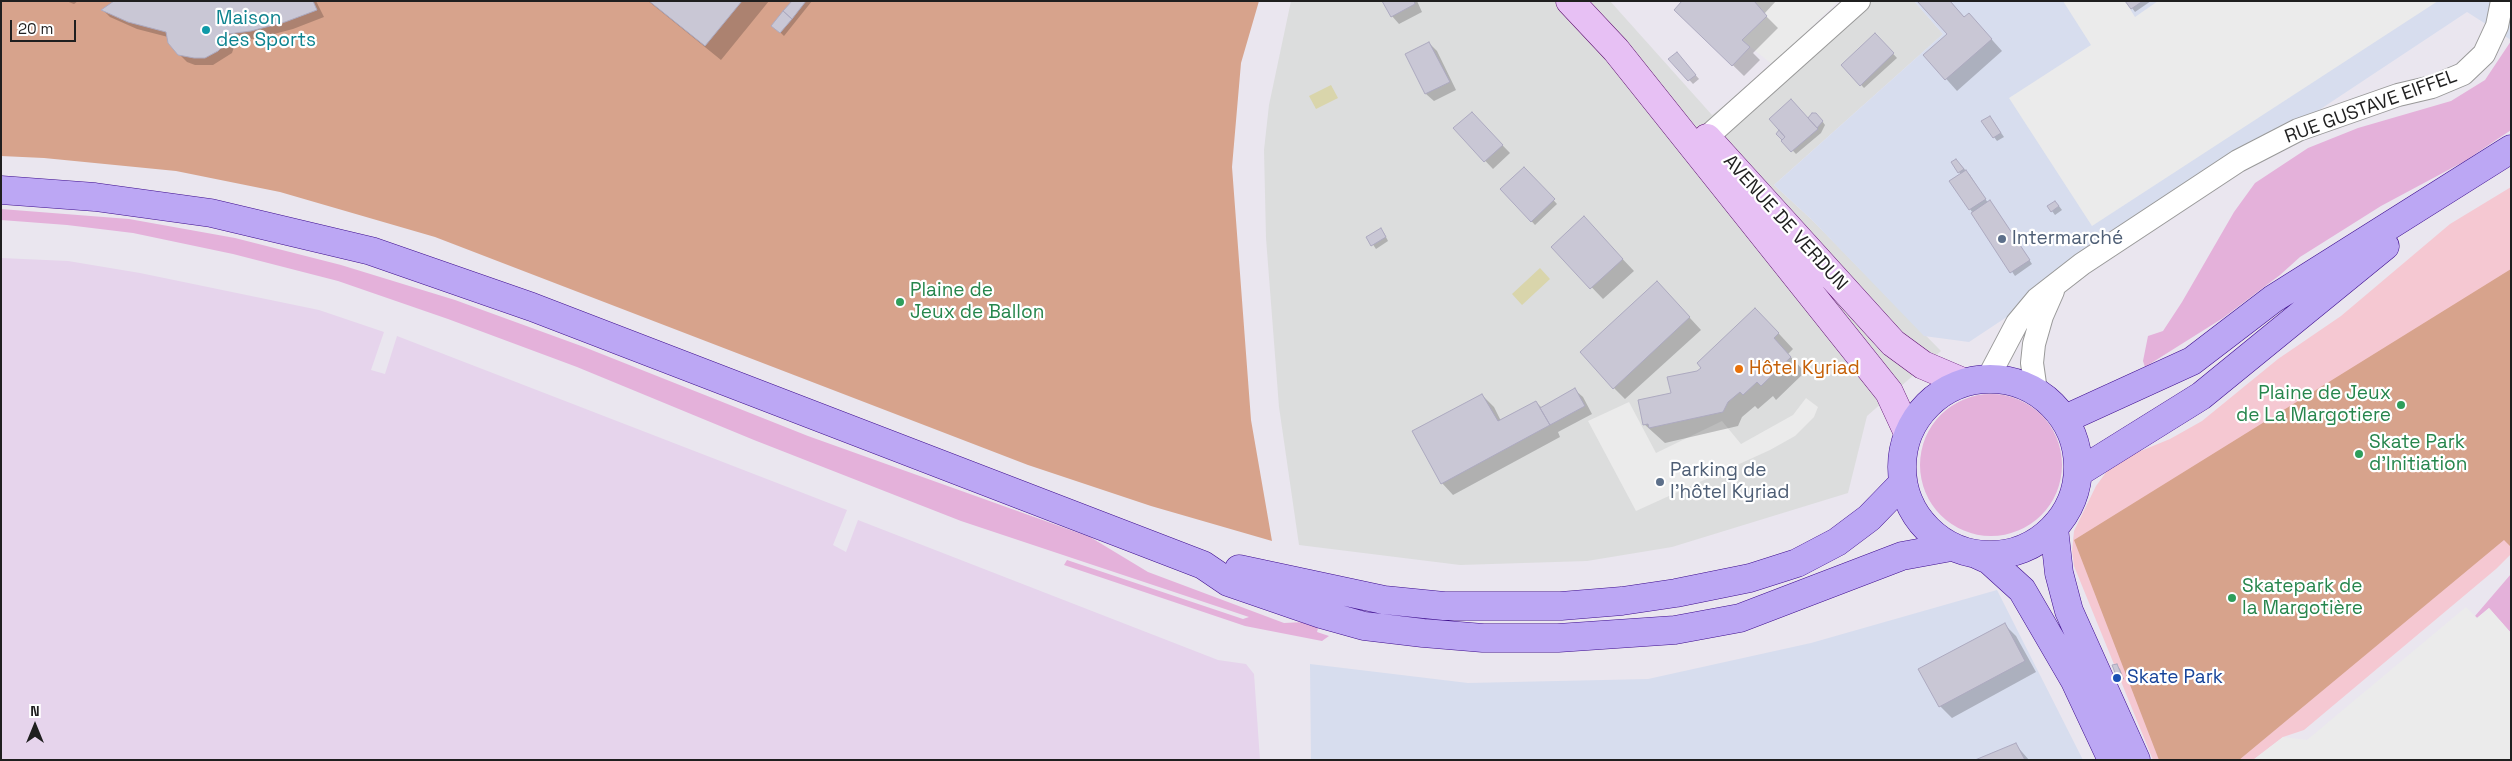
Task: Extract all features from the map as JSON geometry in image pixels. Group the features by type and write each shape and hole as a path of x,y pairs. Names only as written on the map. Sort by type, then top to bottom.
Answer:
{"main road":[{"name":"AVENUE DE VERDUN","path":"1570,1 1616,50 1889,392 1908,432"},
{"name":"AVENUE DE VERDUN","path":"1616,50 1652,79 1894,343 1923,365 1976,380"},
{"path":"2065,419 2192,360 2273,298 2511,150"},
{"path":"2079,472 2201,396 2477,170"},
{"path":"1,190 95,197 211,214 370,251 532,307 1203,565 1228,582 1321,614 1364,626 1423,634 1473,637 1558,638 1675,630 1740,618 1902,556 1951,546"},
{"path":"1978,555 2006,554 2032,545 2054,528 2068,509 2077,486 2079,472 2071,431 2065,419 2052,403 2036,391 2021,384 1976,380 1940,394 1920,413 1908,432 1902,457 1903,483 1912,509 1928,531 1951,546 1989,560 2022,590 2075,681 2112,760"},
{"path":"1203,565 1232,568 1329,590 1384,600 1444,606 1561,606 1622,601 1676,593 1750,578 1797,562 1843,538 1869,518 1903,483"},
{"path":"2054,528 2059,573 2070,611 2136,760"}],"street":[{"path":"1707,137 1859,1"},
{"name":"RUE GUSTAVE EIFFEL","path":"1976,380 2017,323 2037,299 2238,161 2298,130 2398,95 2432,87 2462,74 2484,54 2498,26 2502,1"},
{"path":"2036,391 2032,364 2035,336 2057,284"}],"shaded area":[{"path":"1,1 1259,1 1241,63 1232,167 1251,420 1272,541 1151,506 1028,465 435,237 280,192 176,171 44,158 1,156"},
{"path":"1291,1 1610,1 1712,115 1779,64 1845,1 1914,1 1943,34 1774,185 1811,219 1941,351 1867,416 1848,493 1672,547 1587,561 1460,565 1299,545 1279,407 1266,238 1264,150 1269,105"},
{"path":"1754,1 1838,1 1773,65 1742,40 1767,16"},
{"path":"1914,1 2511,1 2511,40 2467,12 1969,342 1924,336 1811,219 1774,185 1943,34"},
{"path":"2063,1 2125,1 2135,17 2158,1 2438,1 2092,226 2009,98 2091,45"},
{"path":"2511,41 2511,130 2465,161 2381,206 2300,257 2280,275 2223,318 2145,367 2143,361 2148,336 2163,331 2234,212 2255,183 2308,148 2358,128 2451,101 2485,80"},
{"path":"1331,85 1338,98 1316,109 1309,96"},
{"name":"Plaine de Jeux de La Margotiere","path":"2511,187 2511,554 2496,569 2304,730 2283,737 2253,760 2153,760 2074,566 2072,551 2074,531 2096,486 2107,471 2121,459 2170,439 2202,421 2278,359 2341,316 2450,224"},
{"path":"1,209 129,219 235,238 341,265 455,300 584,347 808,436 1090,537 1148,572 1284,623 1305,622 1319,625 1317,632 1329,636 1322,641 1245,626 1064,565 1067,560 1243,619 1249,617 961,521 754,440 577,367 338,281 233,254 133,233 1,220"},
{"path":"1,258 68,261 140,273 319,310 384,332 371,370 385,374 397,336 847,510 833,545 846,552 858,520 1218,660 1246,664 1254,674 1260,760 1,760"},
{"path":"1540,268 1550,279 1522,305 1512,294"},
{"name":"Plaine de Jeux de La Margotiere","path":"2511,269 2511,547 2504,540 2239,760 2159,760 2074,540"},
{"path":"1991,394 2005,395 2018,399 2031,406 2041,415 2050,425 2057,438 2061,451 2061,479 2057,492 2050,505 2041,515 2031,524 2018,531 2005,535 1991,536 1977,535 1964,531 1951,524 1941,515 1932,505 1925,492 1921,479 1920,465 1921,451 1925,438 1932,425 1941,415 1951,406 1964,399 1977,395"},
{"name":"Parking de l'hôtel Kyriad","path":"1806,398 1818,407 1814,417 1795,436 1770,450 1636,511 1588,421 1629,402 1656,453 1722,421 1741,444 1793,415"},
{"path":"2511,574 2511,633 2489,608 2477,618 2475,616"},
{"path":"1997,590 2083,760 1311,760 1310,664 1468,683 1648,679 1811,643"},
{"path":"2466,607 2477,618 2489,608 2511,633 2511,760 2253,760 2283,737 2307,740"}],"building":[{"name":"Maison des Sports","path":"114,1 313,1 317,10 285,22 251,31 228,34 224,45 218,51 205,58 194,58 178,55 168,43 166,32 128,22 101,10"},
{"path":"649,1 742,1 705,46"},
{"path":"792,1 806,1 792,19 783,11"},
{"path":"1382,1 1414,1 1415,4 1391,17"},
{"path":"1682,1 1754,1 1767,16 1742,40 1750,47 1732,66 1674,10"},
{"path":"1917,1 1950,1 1964,17 1969,13 1992,39 1945,80 1923,55 1947,34"},
{"path":"2125,1 2143,1 2131,9"},
{"path":"783,11 792,19 780,33 771,26"},
{"path":"1875,33 1894,53 1860,86 1841,65"},
{"path":"1429,42 1450,82 1425,94 1405,54"},
{"path":"1677,52 1696,75 1688,81 1668,59"},
{"path":"1791,99 1818,129 1791,152 1781,141 1785,137 1769,119"},
{"path":"1472,112 1503,145 1484,162 1453,128"},
{"path":"1812,113 1816,113 1823,121 1817,128 1808,118"},
{"path":"1990,116 2001,133 1993,138 1981,121"},
{"path":"1779,130 1785,137 1782,140 1776,134"},
{"path":"1956,159 1964,169 1958,173 1951,162"},
{"path":"1524,167 1555,199 1531,222 1500,189"},
{"path":"1966,170 1986,199 1969,210 1949,181"},
{"path":"1990,200 2030,260 2010,273 1971,213"},
{"path":"2055,201 2059,206 2051,212 2047,206"},
{"path":"1584,216 1623,259 1590,289 1551,247"},
{"path":"1381,228 1386,237 1371,246 1366,237"},
{"path":"1657,281 1690,317 1613,389 1580,352"},
{"name":"Hôtel Kyriad","path":"1755,308 1779,333 1774,338 1791,357 1761,386 1757,382 1743,395 1740,392 1728,402 1723,412 1649,428 1648,424 1643,425 1638,400 1671,393 1667,377 1697,371 1701,368 1697,363"},
{"path":"1575,388 1585,406 1550,425 1540,408"},
{"path":"1482,394 1498,421 1536,401 1550,425 1441,484 1412,431"},
{"path":"2005,623 2025,661 1939,707 1918,669"},
{"path":"2117,664 2122,676 2117,678 2112,665"},
{"path":"2016,743 2025,760 1975,760"}],"place":[{"name":"Maison des Sports","path":"206,30"},
{"name":"Intermarché","path":"2002,239"},
{"name":"Plaine de Jeux de Ballon","path":"900,302"},
{"name":"Hôtel Kyriad","path":"1739,369"},
{"name":"Plaine de Jeux de La Margotiere","path":"2401,405"},
{"name":"Skate Park d'Initiation","path":"2359,454"},
{"name":"Parking de l'hôtel Kyriad","path":"1660,482"},
{"name":"Skatepark de la Margotière","path":"2232,598"},
{"name":"Skate Park","path":"2117,678"}]}
